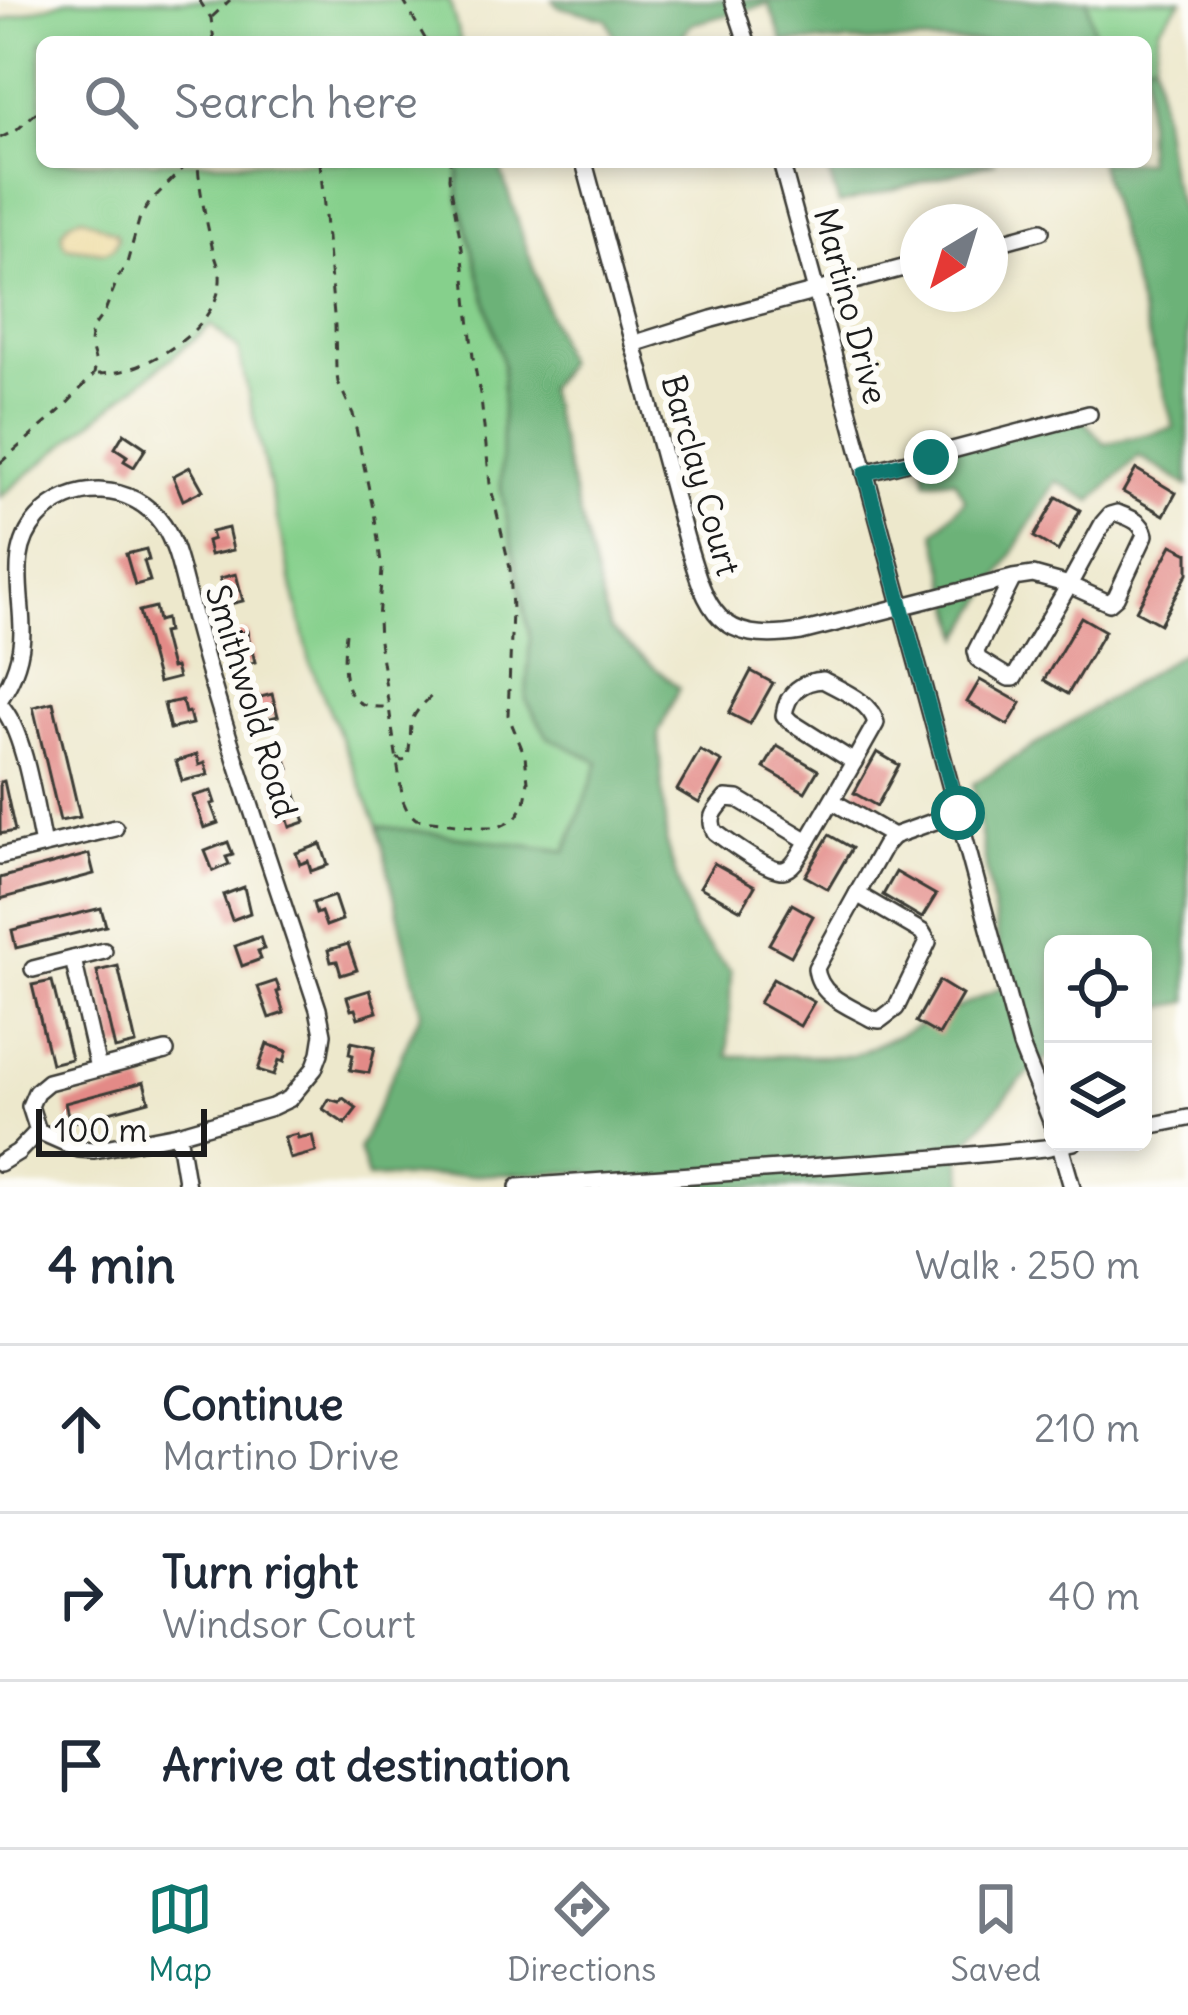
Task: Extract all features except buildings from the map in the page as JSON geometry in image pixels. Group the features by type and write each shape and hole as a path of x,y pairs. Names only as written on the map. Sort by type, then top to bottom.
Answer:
{"street":[{"path":"733,0 745,36"},
{"name":"Barclay Court","path":"586,168 686,539 703,595 715,614 736,628 767,637 1013,578"},
{"name":"Martino Drive","path":"783,168 1021,1046 1044,1104"},
{"path":"1008,240 1041,231"},
{"path":"633,344 900,269"},
{"path":"865,473 1089,414"},
{"name":"Smithwold Road","path":"0,702 20,654 17,560 33,523 48,507 82,490 112,492 145,506 160,520 180,566 213,688 322,1034 314,1069 289,1100 272,1107 178,1134 94,1150 79,1149 38,1131"},
{"path":"1013,578 976,651 978,659 1009,678 1018,675 1069,585 1110,515 1136,520 1143,528 1139,552 1109,602 1069,585 1034,574 1013,578"},
{"path":"808,841 738,799 725,798 711,817 715,832 772,868 790,868 808,841 832,801 854,762 876,723 869,707 823,680 802,684 784,715 854,762"},
{"path":"0,702 17,734 44,845"},
{"path":"832,801 893,836"},
{"path":"857,894 922,932 928,942 896,1008 880,1020 827,994 818,982 816,968 857,894 884,846 893,836 958,813"},
{"path":"0,856 115,828"},
{"path":"34,969 104,951"},
{"path":"73,959 98,1068"},
{"path":"0,1163 38,1131 30,1106 48,1082 166,1051"},
{"path":"1152,1125 1188,1118"},
{"path":"178,1134 188,1187"},
{"path":"518,1187 938,1159 1044,1146"},
{"path":"1065,1151 1072,1187"}],"path":[{"path":"199,0 211,18 213,36"},
{"path":"211,18 230,0"},
{"path":"404,0 424,36"},
{"path":"0,138 36,112"},
{"path":"0,463 94,374 92,329 127,263 140,217 183,168"},
{"path":"94,374 141,367 166,353 204,316 216,296 220,274 201,203 198,168"},
{"path":"321,168 335,369 353,414 375,518 382,570 378,619 403,801 416,819 499,827 514,819 525,804 528,781 508,715 510,568 490,484 450,168"},
{"path":"346,633 345,669 352,697 360,703 388,707"},
{"path":"395,757 407,760 411,719 436,692"}],"green space":[{"path":"67,0 449,0 459,36 36,36 36,168 459,168 459,199 503,365 501,488 530,639 526,700 548,737 599,762 566,851 378,826 311,666 238,349 211,325 0,497 0,21"},
{"path":"553,0 1087,0 1095,36 781,36 769,4 691,24 683,36 614,36 607,19 557,6"},
{"path":"1087,0 1182,0 1159,27 1154,60 1152,36 1095,36"},
{"path":"1152,60 1170,175 1188,232 1188,486 1139,456 1092,501 1056,481 962,637 935,532 965,500 954,479 927,481 921,455 1077,412 1105,444 1174,428 1101,168 1152,168"},
{"path":"459,168 500,168 565,363 547,390 610,630 679,688 658,734 667,847 693,929 731,971 728,1056 852,1056 1005,986 973,784 1188,649 1188,1002 1152,1009 1152,935 1044,935 1044,1060 1016,1085 959,1152 965,1187 600,1187 589,1172 368,1178 359,1149 421,1012 378,826 566,851 599,762 548,737 526,700 530,639 501,488 503,365 459,199"},
{"path":"827,168 974,168 839,204"}],"sand":[{"path":"82,217 116,233 114,248 105,252 66,247 65,228"}],"route":[{"path":"931,457 865,473 958,813"}]}
